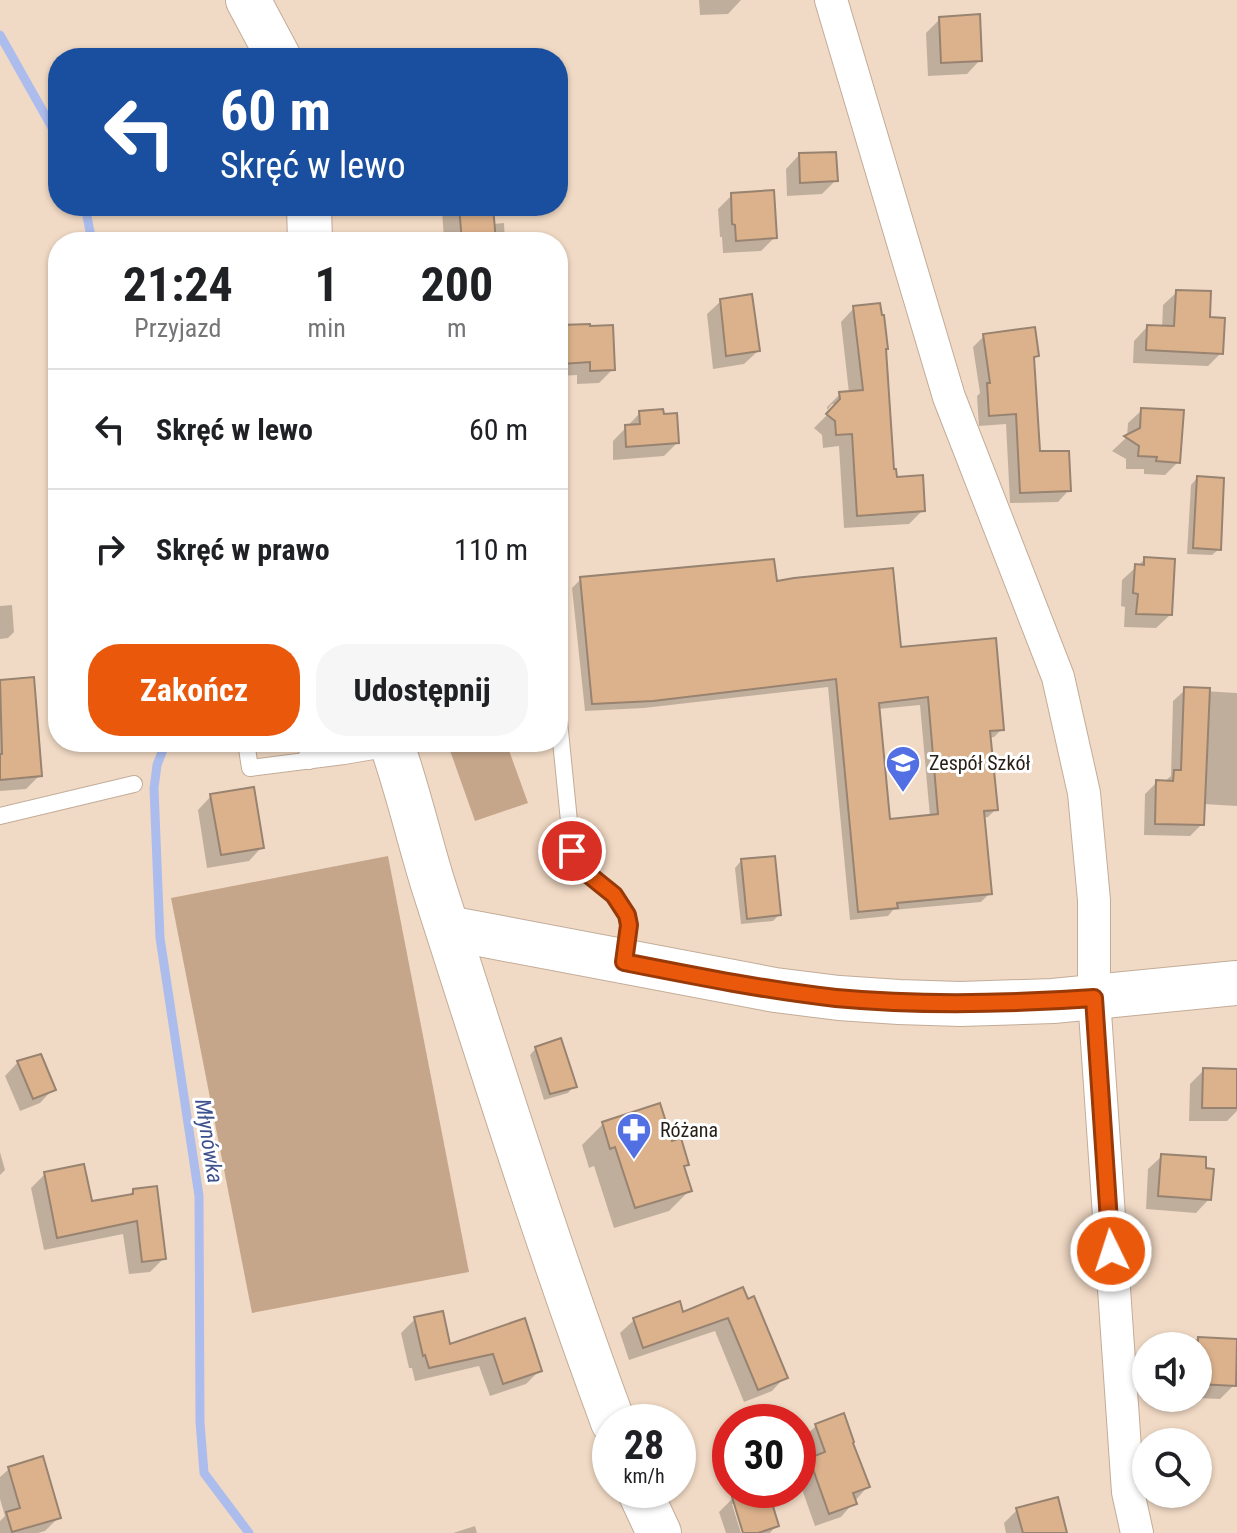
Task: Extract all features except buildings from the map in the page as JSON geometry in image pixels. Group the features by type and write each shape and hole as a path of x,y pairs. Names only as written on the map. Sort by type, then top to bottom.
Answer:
{"street":[{"path":"248,0 274,48"},
{"path":"831,0 949,397 1058,677 1084,793 1094,900 1094,998 1128,1492 1137,1533"},
{"path":"394,752 511,1127 606,1404"},
{"path":"448,928 775,990 854,999 960,1004 1094,998 1237,983"},
{"path":"647,1508 659,1533"}],"lane":[{"path":"248,752 250,768 356,752"},
{"path":"308,752 309,761"},
{"path":"562,752 572,851 583,870 614,895 627,915 629,925 624,962"},
{"path":"0,816 134,784"}],"shaded area":[{"path":"451,752 510,752 528,803 475,821"},
{"path":"388,856 469,1272 252,1313 171,898"}],"waterway":[{"name":"Młynówka","path":"0,35 48,120"},
{"name":"Młynówka","path":"87,216 90,232"},
{"name":"Młynówka","path":"162,752 154,788 160,938 199,1196 200,1422 204,1473 249,1533"}],"place":[{"name":"Zespół Szkół","path":"903,794"},
{"name":"Różana","path":"634,1161"}],"route":[{"path":"572,851 583,870 614,895 627,915 629,925 624,962 775,990 839,998 960,1004 1094,998 1111,1251"}]}
